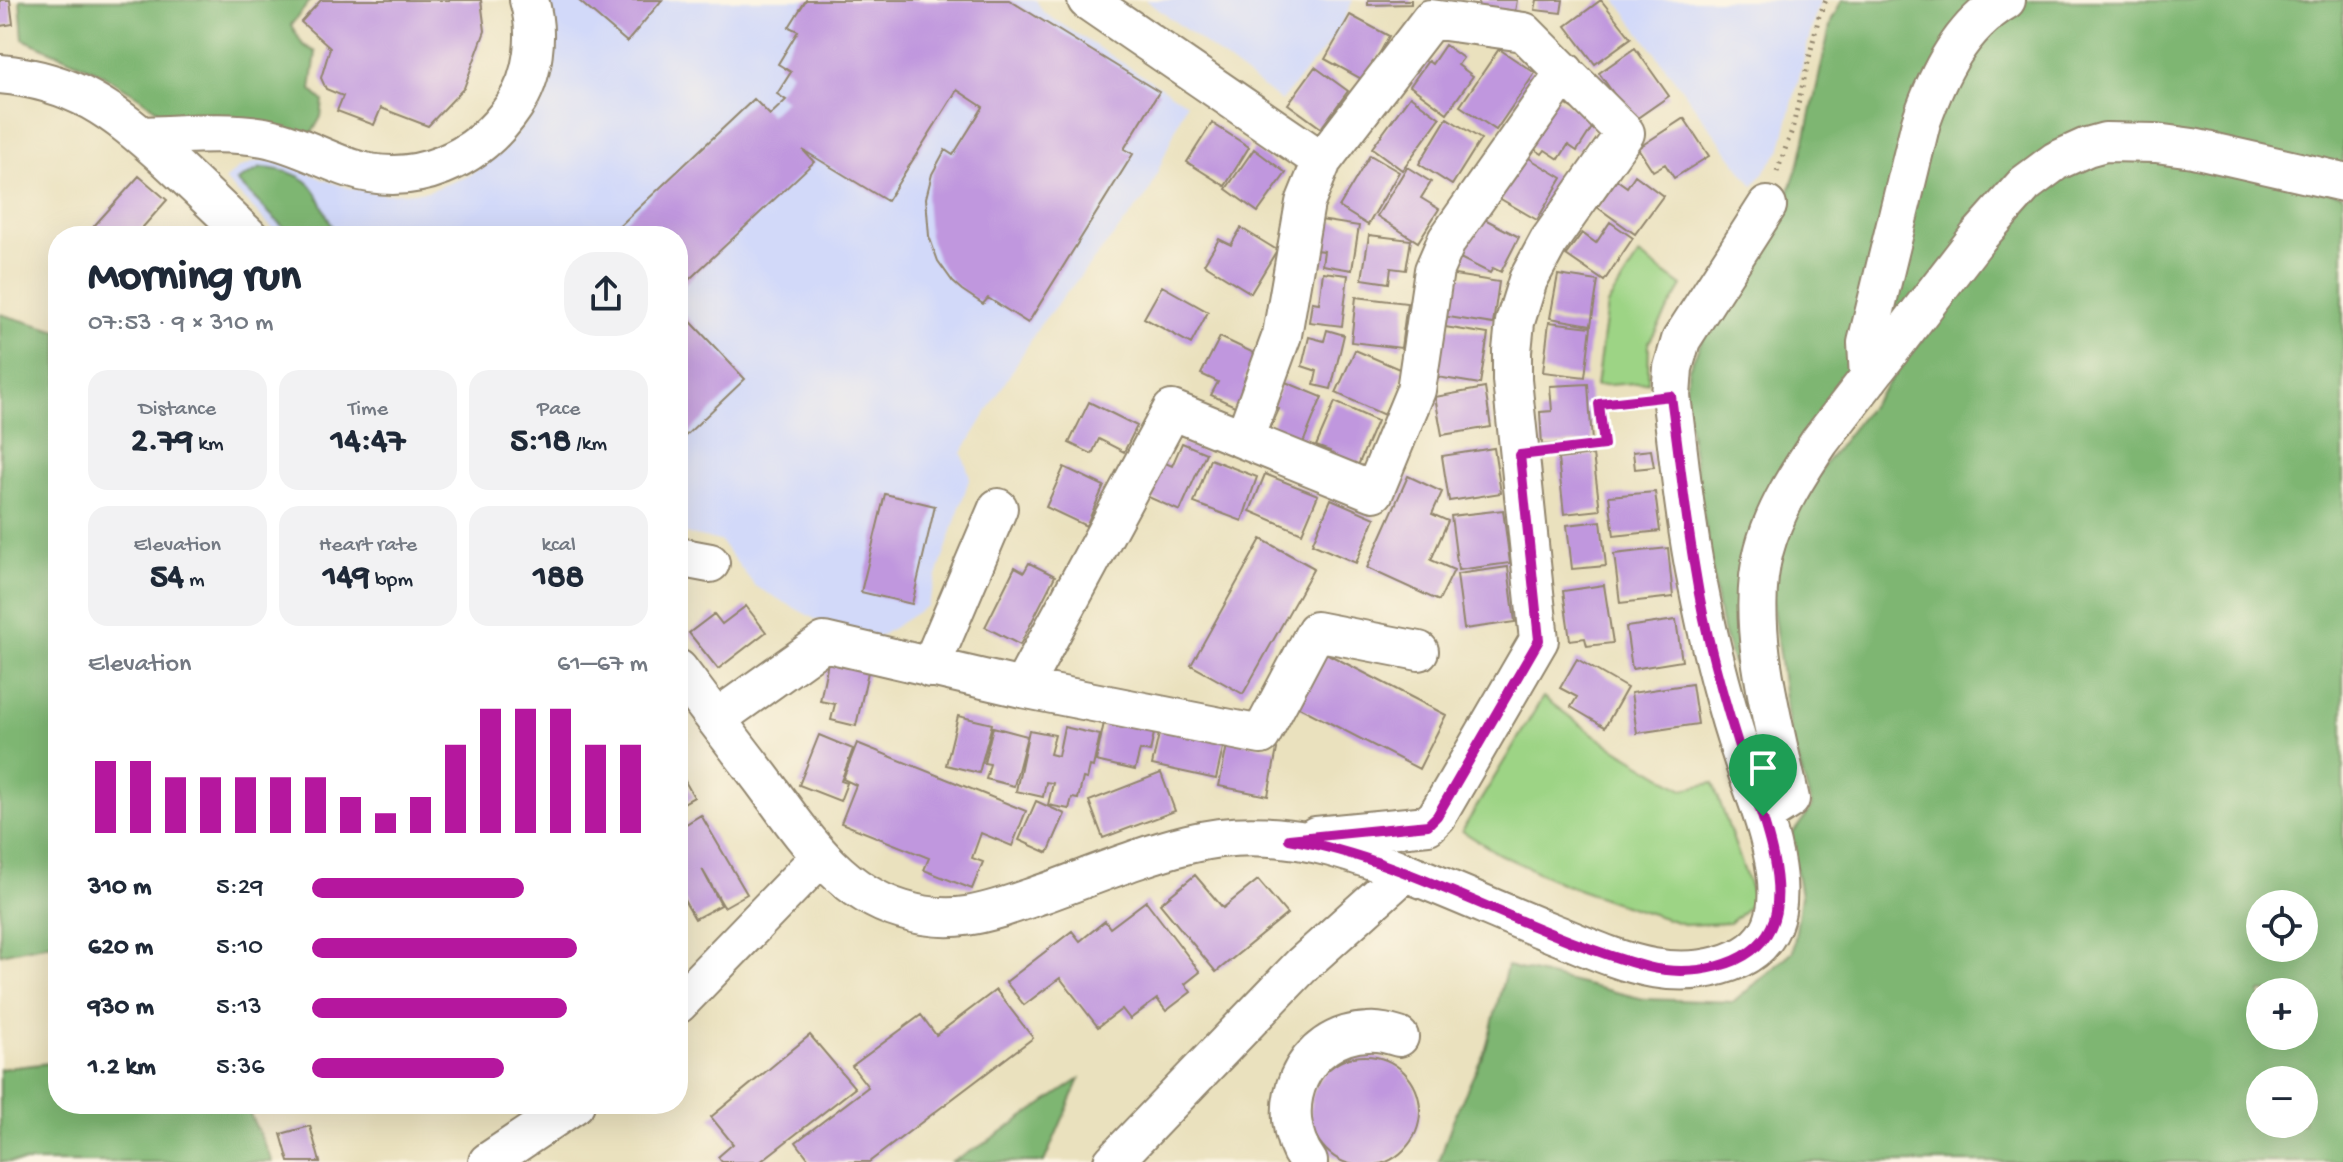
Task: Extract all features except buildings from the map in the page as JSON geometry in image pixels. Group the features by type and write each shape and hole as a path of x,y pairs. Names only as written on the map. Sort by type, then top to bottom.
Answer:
{"street":[{"path":"142,136 222,134 265,137 353,169 376,174 400,175 447,164 488,139 518,101 533,55 534,31 529,0"},
{"path":"1087,0 1322,161"},
{"path":"1869,378 1867,343 1921,122 1948,59 1970,29 2006,0"},
{"path":"688,682 820,857 849,884 884,904 922,915 942,918 981,915 1185,844 1227,837 1289,839 1428,825 1437,816 1539,640 1533,453 1511,366 1513,337 1522,294 1541,254 1625,133 1524,32 1431,19 1322,161 1305,203 1282,335 1244,439"},
{"path":"1022,688 1172,410 1374,492 1416,390 1434,270 1443,247 1565,72"},
{"path":"0,74 46,82 87,98 125,121 237,226"},
{"path":"1763,816 1790,799 1768,696 1757,603 1764,550 1777,516 1820,441 1978,237 2025,184 2056,161 2087,147 2126,141 2208,151 2343,182"},
{"path":"1289,839 1337,849 1595,950 1651,968 1689,971 1726,965 1759,942 1771,926 1779,890 1763,816 1715,665 1664,396 1681,340 1767,206"},
{"path":"930,668 998,508"},
{"path":"716,719 824,642 1022,688 1261,735 1316,631 1419,651"},
{"path":"688,994 820,857"},
{"path":"1113,1162 1303,964 1404,873"},
{"path":"1308,1162 1297,1145 1290,1114 1296,1083 1303,1070 1324,1047 1353,1034 1368,1032 1399,1037"},
{"path":"488,1162 560,1114"}],"path":[{"path":"1767,206 1759,201 1780,167 1819,16 1826,0"},
{"path":"1533,453 1604,445 1599,404 1664,396"}],"shaded area":[{"path":"545,0 1036,0 1044,13 1186,103 1149,193 1040,325 962,453 970,477 927,606 874,640 822,623 755,586 720,541 688,534 688,226 270,226 225,180 239,168 271,160 349,188 386,194 428,191 468,176 502,152 529,119 538,100"},
{"path":"1146,0 1353,0 1338,33 1281,101"},
{"path":"1616,0 1822,0 1816,12 1780,151 1753,186"}],"green space":[{"path":"20,0 311,0 291,25 303,45 316,52 311,90 323,101 321,117 312,133 169,119 96,71 23,39"},
{"path":"1842,0 2343,0 2343,170 2087,132 1766,506 1769,780 1720,621 1684,394 1689,368 1703,338 1782,211 1802,154 1831,22"},
{"path":"2133,155 2343,194 2343,1162 1439,1162 1453,1120 1486,1048 1507,966 1644,999 1734,1002 1793,951 1801,896 1788,840 1812,807 1790,735 1771,595 1790,523 1825,464 2019,215 2055,181 2085,165"},
{"path":"261,168 275,169 304,179 317,194 332,226 282,226 237,181"},
{"path":"1639,255 1682,286 1649,342 1648,382 1596,386 1607,305"},
{"path":"0,314 48,328 48,944 0,954"},
{"path":"1543,697 1603,741 1683,789 1713,783 1755,901 1730,923 1686,925 1563,884 1499,854 1462,831"},
{"path":"48,1063 48,1114 250,1114 273,1162 0,1162 0,1069"},
{"path":"1080,1079 1044,1162 950,1162 979,1147"}],"route":[{"path":"1671,396 1695,572 1718,680 1763,816 1779,890 1771,926 1759,942 1726,965 1689,971 1651,968 1595,950 1360,857 1289,839 1428,825 1437,816 1539,640 1520,455 1604,445 1599,404 1671,396"}]}
